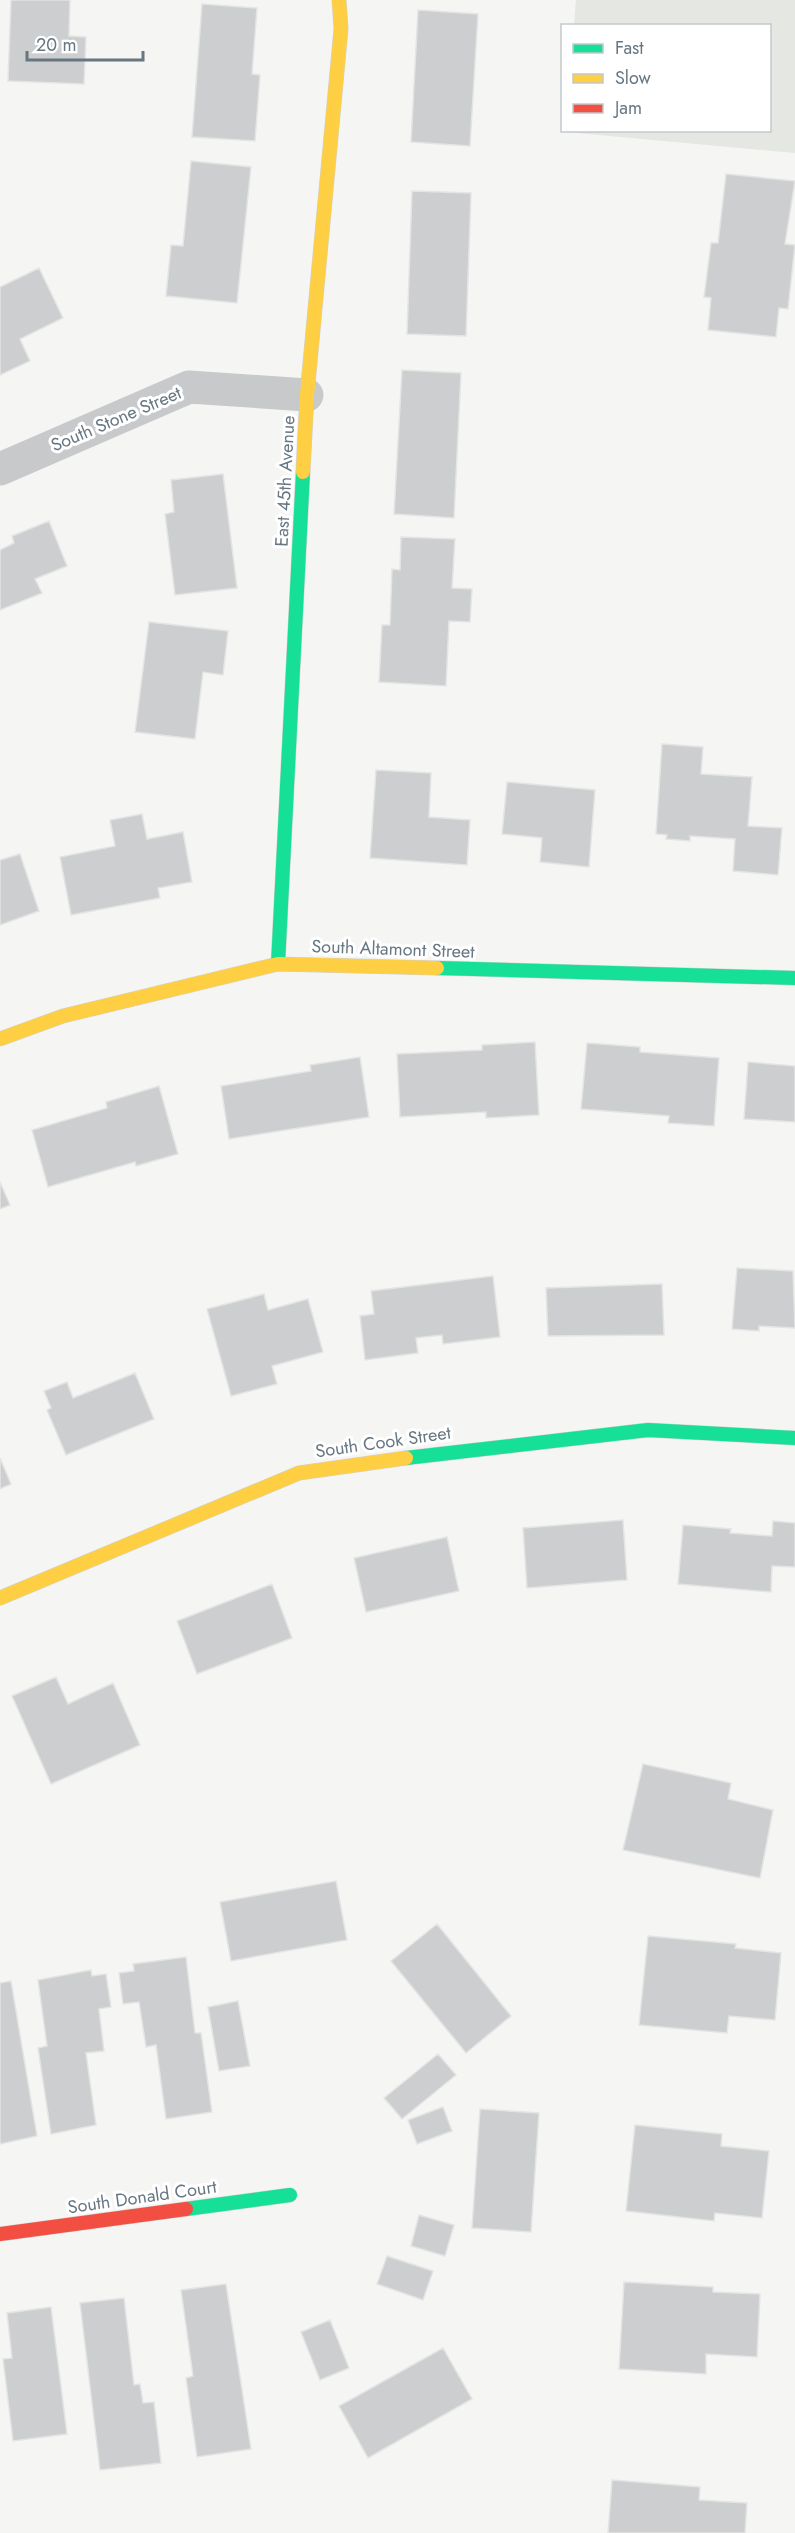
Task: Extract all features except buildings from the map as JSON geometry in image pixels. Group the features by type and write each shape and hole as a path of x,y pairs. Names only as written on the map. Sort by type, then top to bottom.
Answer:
{"street":[{"name":"East 45th Avenue","path":"279,964 307,395 341,29 339,0"},
{"name":"South Stone Street","path":"0,469 189,387 307,395"},
{"name":"South Altamont Street","path":"0,1039 63,1016 279,964 795,978"},
{"name":"South Cook Street","path":"0,1598 299,1473 472,1448 648,1430 795,1438"},
{"name":"South Donald Court","path":"0,2235 290,2194"}],"shaded area":[{"path":"576,0 795,0 795,153 566,132 771,132 771,24 574,24"}],"traffic: fast":[{"path":"278,964 303,472"},
{"path":"437,968 795,978"},
{"path":"406,1458 648,1430 795,1438"},
{"path":"186,2209 290,2195"}],"traffic: slow":[{"path":"303,472 307,395 341,29 339,0"},
{"path":"0,1039 63,1016 278,964 437,968"},
{"path":"0,1598 299,1473 406,1458"}],"traffic: jam":[{"path":"0,2234 186,2209"}]}
